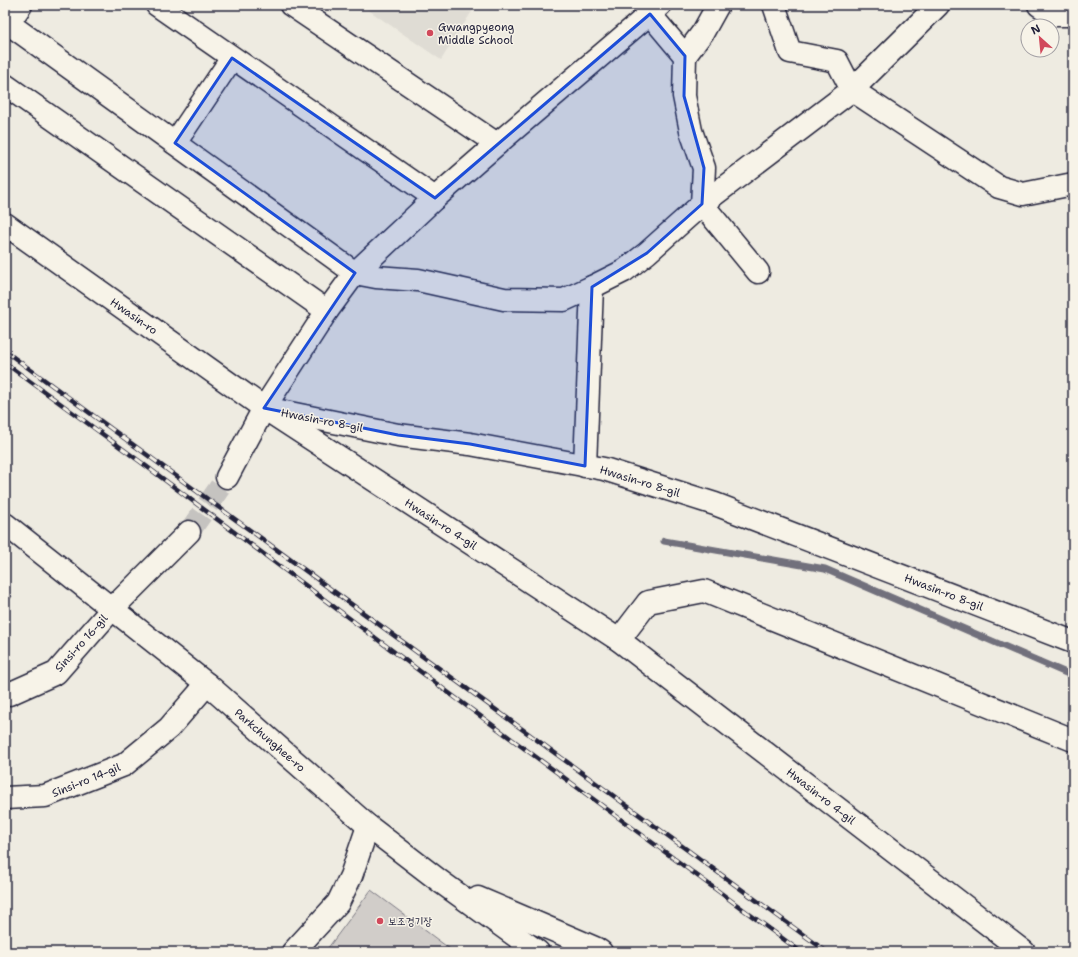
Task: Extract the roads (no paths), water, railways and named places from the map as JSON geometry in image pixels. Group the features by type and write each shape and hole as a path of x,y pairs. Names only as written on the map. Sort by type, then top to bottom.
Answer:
{"street":[{"path":"21,5 6,24 175,143 355,273 376,277 418,280 504,299 564,300 624,271 647,253 702,204 852,90 938,5"},
{"path":"157,5 435,198"},
{"path":"291,5 497,144"},
{"path":"718,5 703,32 685,56 684,96 692,131 704,168 702,204 758,272"},
{"path":"774,5 790,52 837,60 852,90 999,187 1023,194 1073,184"},
{"path":"1039,5 1054,15 1073,15"},
{"path":"227,476 264,408 327,311 355,273 435,198 652,8 685,56"},
{"path":"175,143 232,58"},
{"path":"5,85 327,311"},
{"name":"Hwasin-ro","path":"5,224 264,408"},
{"path":"585,466 592,287"},
{"name":"Hwasin-ro 8-gil","path":"264,408 398,435 470,444 604,469 715,504 1073,642"},
{"name":"Hwasin-ro 4-gil","path":"264,408 618,640 1024,952"},
{"name":"Parkchunghee-ro","path":"5,524 207,684 368,826 441,882 538,952"},
{"path":"112,609 189,532"},
{"path":"618,640 648,602 704,591 1073,740"},
{"name":"Sinsi-ro 16-gil","path":"5,694 9,694 56,673 112,609"},
{"name":"Sinsi-ro 14-gil","path":"5,798 44,796 124,765 169,728 207,684"},
{"path":"292,952 338,903 351,876 368,826"},
{"path":"441,882 513,952"},
{"path":"441,882 595,948 601,952"}],"waterway":[{"path":"664,541 825,569 1073,676"}],"tunnel":[{"path":"189,532 227,477"}],"railway":[{"path":"5,351 827,952"},
{"path":"5,363 801,952"}],"place":[{"name":"Gwangpyeong Middle School","path":"430,33"},
{"name":"보조경기장","path":"380,921"}]}
